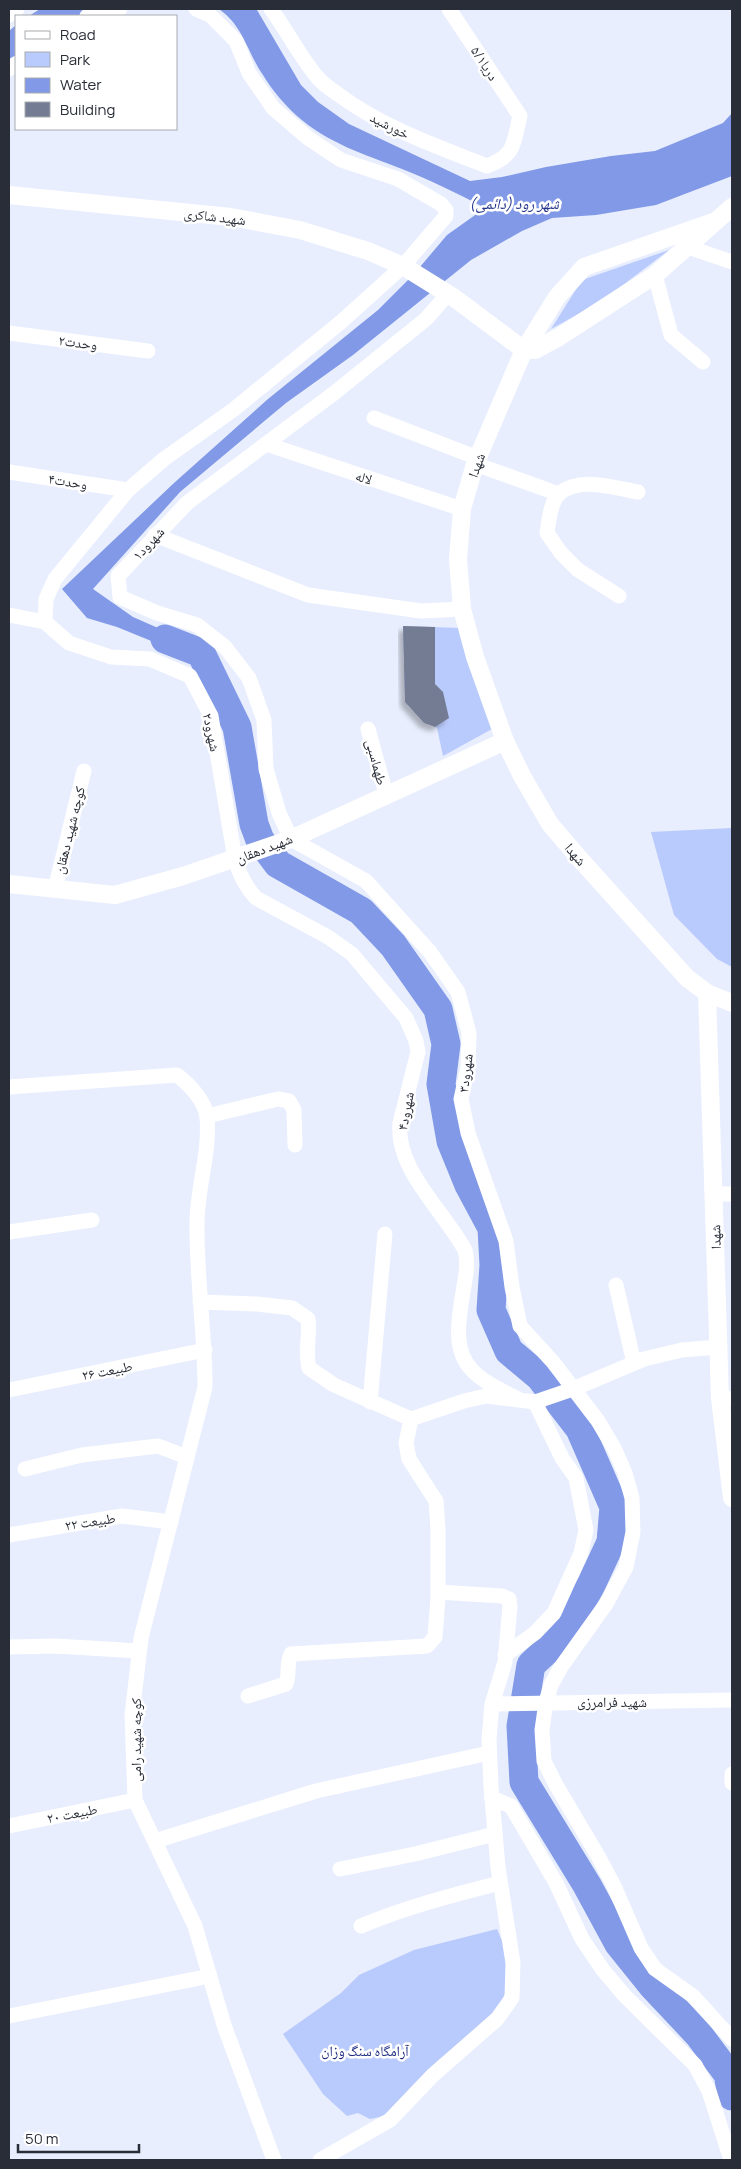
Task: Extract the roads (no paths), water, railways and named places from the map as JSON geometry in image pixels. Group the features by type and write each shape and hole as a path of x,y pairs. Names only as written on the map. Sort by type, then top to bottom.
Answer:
{"street":[{"path":"9,15 17,9"},
{"path":"92,15 120,9"},
{"path":"9,615 45,622 46,599 55,579 128,490 164,459 233,410 408,269 446,216 446,210 442,204 398,179 342,160 308,138 273,108 250,73 236,41 210,15 196,9"},
{"name":"خورشید","path":"271,9 288,32 299,53 320,80 350,103 384,124 487,166 502,160 512,149 520,116"},
{"name":"دریا۵/۱","path":"449,9 520,116"},
{"name":"شهید شاکری","path":"9,195 231,217 300,230 368,251 408,269 450,295 524,350"},
{"path":"524,350 535,350 558,338 655,275 685,246 732,207"},
{"name":"شهدا","path":"716,221 584,267 557,297 524,350 476,461 462,509 458,559 462,609 475,657 505,741 522,776 550,824 645,933 687,978 707,994 719,1347 726,1398 732,1498"},
{"path":"685,246 732,262"},
{"path":"655,275 671,335 703,362"},
{"name":"شهرود۱","path":"291,838 279,813 266,769 264,720 249,678 226,647 197,625 157,613 120,597 118,576 187,503 333,394 426,319 450,295"},
{"name":"وحدت۲","path":"9,334 148,351"},
{"path":"374,418 558,494"},
{"name":"لاله","path":"266,444 462,509"},
{"name":"وحدت۴","path":"9,472 128,490"},
{"path":"619,596 578,570 561,553 547,533 550,511 558,494 574,484 608,486 638,492"},
{"path":"155,535 308,595 421,611 462,609"},
{"name":"شهرود۲","path":"45,622 69,643 111,657 150,659 190,676 211,716 235,860"},
{"name":"طهماسبی","path":"368,729 386,794"},
{"name":"شهید دهقان","path":"9,884 115,895 235,860 291,838 505,741"},
{"name":"کوچه شهید دهقان","path":"55,889 84,771"},
{"name":"شهرود۳","path":"291,838 366,881 430,952 458,992 469,1033 468,1067 461,1099 468,1133 506,1241 512,1287 520,1326 598,1421 614,1448 625,1473 632,1498 633,1532 626,1567 606,1604 561,1667 551,1685 546,1702 542,1730 544,1761 614,1886 642,1948 656,1969 693,1996 732,2039"},
{"name":"شهرود۴","path":"235,860 240,876 256,898 328,937 352,954 411,1025 418,1052 400,1123 399,1134 402,1149 414,1176 465,1250 468,1261 457,1326 459,1341 466,1360 472,1370 518,1399"},
{"path":"707,994 732,1003"},
{"path":"9,1087 177,1075 188,1083 197,1094 207,1116 278,1099 288,1101 294,1110 296,1145"},
{"name":"کوچه شهید رامی","path":"207,1116 206,1155 197,1218 200,1302 205,1350 204,1387 139,1651 132,1714 135,1800 195,1926 224,2025 274,2160"},
{"path":"714,1194 732,1194"},
{"path":"9,1232 92,1220"},
{"path":"370,1402 385,1234"},
{"path":"616,1285 634,1363"},
{"path":"200,1302 257,1304 292,1308 308,1319 310,1336 306,1354 309,1368 334,1385 411,1419 464,1401 486,1396 535,1402 573,1389 634,1363 682,1350 719,1347"},
{"name":"طبیعت ۲۶","path":"9,1390 205,1350"},
{"path":"505,1654 535,1633 554,1613 581,1554 586,1530 576,1478 562,1458 535,1402"},
{"path":"248,1696 286,1684 289,1677 288,1662 291,1654 298,1652 426,1646 435,1637 438,1592 436,1501 409,1459 406,1443 411,1419"},
{"path":"25,1469 82,1455 158,1446 187,1457"},
{"name":"طبیعت ۲۲","path":"9,1535 122,1516 171,1522"},
{"path":"320,2160 390,2120 433,2075 496,2019 512,1998 513,1963 500,1882 489,1753 492,1704 505,1654 510,1606 509,1599 502,1596 438,1592"},
{"path":"9,1647 56,1646 139,1651"},
{"name":"شهید فرامرزی","path":"492,1704 732,1700"},
{"path":"155,1841 316,1791 489,1753"},
{"path":"732,1774 732,1783"},
{"path":"492,1798 511,1806 556,1883 582,1938 603,1970 624,1995 695,2065 709,2091 731,2160"},
{"name":"طبیعت ۲۰","path":"9,1826 135,1800"},
{"path":"340,1869 415,1854 495,1834"},
{"path":"361,1926 386,1915 420,1904 500,1882"},
{"path":"9,2016 210,1976"}],"water":[{"path":"40,9 92,9 79,15 31,15"},
{"name":"شهر رود (دائمی)","path":"219,9 257,10 301,85 318,102 349,124 470,181 502,177 611,156 655,151 723,123 732,113 732,176 656,205 596,215 552,218 522,231 471,260 353,355 286,403 180,492 93,589 133,617 208,650 193,658 117,627 87,618 62,589 174,483 268,399 378,310 414,274 447,235 485,208 455,192 334,141 309,126 292,112 274,91 240,32"},
{"path":"15,26 15,56 9,59 9,31"}],"waterway":[{"path":"165,639 201,653 237,727 254,824 260,840 278,864 361,911 393,945 438,1009 446,1044 441,1084 451,1141 469,1185 492,1228 494,1265 491,1310 509,1351 540,1377 580,1429 614,1507 611,1542 591,1585 562,1636 531,1665 521,1726 524,1782 587,1885 619,1944 652,1985 699,2035 728,2074 732,2096"}],"park label":[{"name":"آرامگاه سنگ وزان","path":"365,2050"}]}
